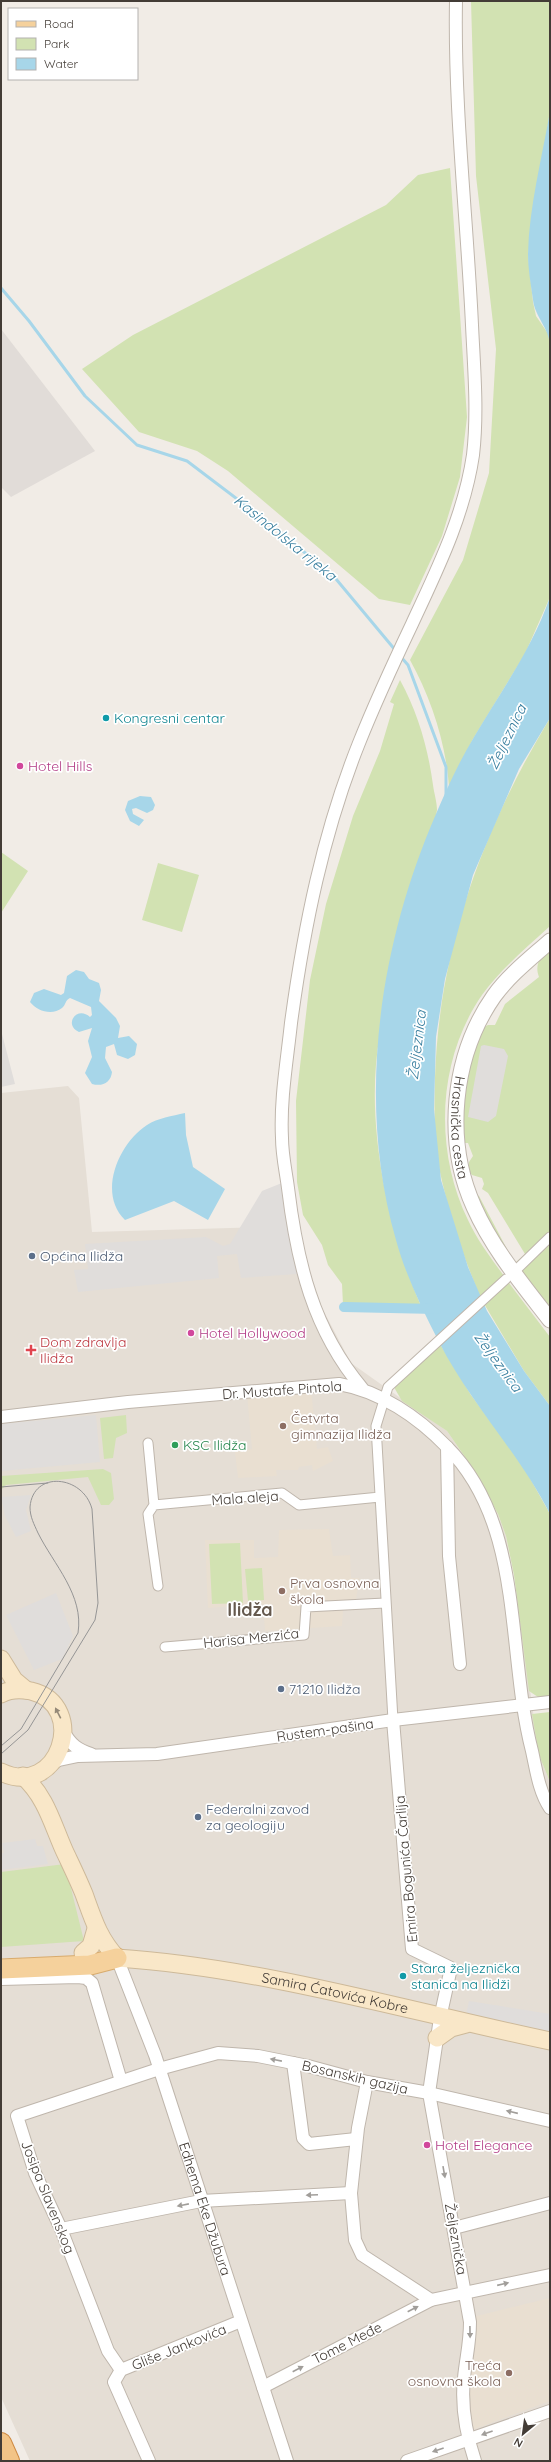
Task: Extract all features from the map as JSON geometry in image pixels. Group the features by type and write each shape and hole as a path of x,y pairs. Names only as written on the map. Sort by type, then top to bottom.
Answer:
{"highway":[{"path":"1,2443 9,2461"}],"main road":[{"path":"1,1687 3,1664"},
{"path":"3,1664 26,1690"},
{"path":"1,1694 14,1690 26,1690 42,1696 54,1706 60,1718 64,1732 62,1744 57,1756 47,1767 23,1776 1,1772"},
{"name":"Edhema Eke Džubura","path":"45,1803 43,1777 47,1767"},
{"name":"Edhema Eke Džubura","path":"23,1776 36,1788 45,1803 84,1896 96,1929 105,1945 117,1958"},
{"name":"Edhema Eke Džubura","path":"84,1896 95,1907 113,1944 117,1958"},
{"path":"83,1953 91,1946 96,1929"},
{"path":"1,1958 83,1953 117,1958"},
{"path":"1,1969 90,1964 117,1958"},
{"name":"Samira Ćatovića Kobre","path":"117,1958 169,1962 251,1975 320,1989 440,2018 550,2041"},
{"path":"437,2038 451,2028 470,2024"}],"street":[{"path":"362,1388 343,1366 325,1334 303,1275 293,1232 282,1138 287,1059 298,975 318,868 340,796 378,697 435,576 457,519 473,455 474,431 469,262 459,110 456,1"},
{"name":"Hrasnička cesta","path":"550,941 503,986 484,1014 466,1056 457,1097 457,1140 460,1162 467,1189 481,1221 510,1275 550,1320"},
{"path":"393,1720 385,1603 376,1426 388,1387 424,1352 550,1237"},
{"name":"Dr. Mustafe Pintola","path":"1,1416 339,1384 362,1388 426,1425 464,1466 485,1504 500,1547 540,1783 550,1808"},
{"path":"148,1443 154,1506 148,1514 158,1586"},
{"path":"447,1447 449,1556 460,1664"},
{"name":"Mala aleja","path":"154,1506 282,1493 299,1505 380,1497"},
{"name":"Harisa Merzića","path":"165,1647 304,1635 306,1607 385,1603"},
{"name":"Rustem-pašina","path":"47,1767 60,1760 78,1756 100,1757 157,1754 393,1720 527,1706 550,1702"},
{"name":"Emira Bogunića Čarlija","path":"393,1720 412,1949 451,1968 440,2018"},
{"name":"Rustem-pašina","path":"64,1732 68,1740 80,1750 100,1757"},
{"name":"Edhema Eke Džubura","path":"117,1958 159,2069 287,2461"},
{"path":"1,1979 78,1976 86,1978 92,1983 121,2081"},
{"name":"Željeznička","path":"440,2018 429,2093 470,2322 470,2346 464,2377 463,2403 468,2440 475,2461"},
{"name":"Bosanskih gazija","path":"159,2069 218,2053 258,2056 293,2063 367,2082 429,2093 550,2121"},
{"path":"293,2063 303,2138 305,2142 309,2144 356,2139"},
{"name":"Josipa Slavenskog","path":"120,2370 108,2351 61,2229 35,2173 17,2116 159,2069"},
{"path":"367,2082 356,2139 351,2193 355,2240 362,2255 431,2300"},
{"path":"61,2229 201,2201 351,2193"},
{"path":"454,2228 550,2203"},
{"name":"Tome Međe","path":"263,2387 431,2300 550,2275"},
{"name":"Gliše Jankovića","path":"148,2461 114,2382 120,2370 241,2321"},
{"path":"407,2461 550,2411"}],"shaded area":[{"path":"1,329 95,451 11,497 1,487"},
{"path":"1,1030 15,1084 1,1087"},
{"path":"484,1045 504,1049 508,1056 496,1116 488,1122 468,1117 481,1046"},
{"path":"68,1086 79,1098 92,1232 295,1226 322,1308 351,1363 447,1431 474,1470 498,1514 506,1536 519,1609 539,1755 550,1782 550,2461 30,2461 1,2397 1,1093"},
{"path":"282,1183 297,1274 241,1278 237,1254 217,1256 219,1278 78,1292 74,1270 88,1269 85,1244 206,1237 223,1246 230,1244 262,1191"},
{"name":"Četvrta gimnazija Ilidža","path":"311,1389 317,1449 328,1447 333,1461 313,1471 312,1465 299,1467 298,1470 276,1470 277,1476 238,1478 235,1452 252,1449 247,1394"},
{"path":"96,1415 100,1462 1,1471 1,1424"},
{"path":"31,1495 26,1510 31,1531 16,1537 5,1516 1,1497"},
{"name":"Prva osnovna škola","path":"329,1529 333,1556 350,1555 351,1578 359,1578 355,1608 343,1610 342,1626 265,1631 263,1604 208,1608 205,1540 254,1540 254,1558 278,1557 279,1530"},
{"path":"56,1593 73,1636 62,1659 34,1670 6,1615"},
{"path":"35,1839 37,1846 43,1846 48,1864 1,1870 1,1853 4,1853 2,1843"},
{"path":"469,2001 550,2014 550,2034 466,2015"},
{"name":"Treća osnovna škola","path":"550,2298 550,2401 472,2430 465,2396 473,2317"}],"green space":[{"path":"471,1 550,1 550,111 528,255 536,316 549,335 550,345 550,597 525,654 473,739 449,787 445,754 436,721 425,690 410,660 463,560 489,473 496,349 476,176"},
{"path":"450,168 467,417 460,477 442,536 410,605 379,599 228,471 197,451 139,432 82,369 133,335 386,205 418,175"},
{"path":"400,680 412,705 425,744 437,810 434,822 422,850 389,989 380,1034 376,1067 375,1102 377,1137 389,1208 398,1242 421,1306 343,1305 342,1284 328,1265 322,1245 303,1215 297,1182 296,1101 310,980 326,904 353,816 380,751 394,704 390,702"},
{"path":"550,718 550,926 489,985 467,1020 456,1048 449,1076 445,1106 446,1135 450,1164 457,1193 476,1235 484,1249 504,1276 480,1297 454,1226 437,1156 435,1130 435,1078 438,1030 445,983 455,936 485,846 504,803"},
{"path":"1,852 28,871 1,913"},
{"path":"158,863 199,875 182,932 142,920"},
{"path":"550,948 550,1309 514,1264 525,1254 488,1193 482,1189 484,1184 482,1178 472,1175 469,1171 469,1162 473,1156 468,1143 464,1143 463,1113 469,1070 484,1027 488,1025 495,1025 505,1004 539,977 537,968 539,961"},
{"path":"477,1195 479,1196 508,1251 486,1219"},
{"path":"506,1279 550,1337 550,1406 524,1371 483,1302"},
{"path":"440,1344 471,1395 522,1464 550,1514 550,1696 538,1697 529,1691 514,1575 506,1536 498,1514 474,1470 447,1431 402,1401 395,1389 394,1384"},
{"path":"126,1415 127,1433 116,1438 113,1458 104,1459 100,1418"},
{"path":"103,1469 111,1473 114,1499 109,1505 101,1505 88,1477 6,1485 1,1490 1,1476"},
{"path":"240,1543 243,1603 212,1604 209,1544"},
{"path":"262,1568 264,1600 248,1601 245,1569"},
{"path":"550,1712 550,1782 539,1755 532,1714"},
{"path":"65,1864 84,1941 1,1947 1,1872"}],"water":[{"path":"550,111 550,345 547,333 534,306 528,265 528,254 533,200"},
{"name":"Željeznica","path":"550,597 550,718 519,769 473,875 445,979 436,1037 434,1109 441,1180 468,1267 487,1311 524,1371 550,1406 550,1514 524,1470 451,1364 415,1292 396,1240 384,1187 377,1134 376,1079 380,1024 388,970 400,916 416,864 458,765 525,652 543,616"},
{"path":"140,796 151,797 155,805 153,810 147,813 136,808 132,809 133,814 144,820 139,826 130,821 125,810 128,801"},
{"path":"76,970 84,972 89,979 99,983 101,990 99,1001 116,1018 120,1026 118,1038 129,1036 137,1044 135,1055 128,1059 117,1055 114,1044 106,1047 105,1058 112,1072 110,1079 106,1083 100,1085 92,1084 85,1073 92,1057 88,1041 92,1028 79,1032 74,1029 72,1025 74,1017 81,1013 90,1017 92,1015 91,1007 70,998 62,1008 54,1012 49,1012 37,1008 30,1002 34,993 44,989 61,995 64,993 67,976"},
{"path":"185,1113 186,1135 193,1167 225,1189 208,1220 174,1201 125,1220 117,1209 113,1196 112,1183 120,1156 137,1133 147,1125 160,1119"}],"waterway":[{"name":"Kasindolska rijeka","path":"1,288 29,321 85,396 137,445 187,461 278,530 336,579 396,651"},
{"name":"Kasindolska rijeka","path":"401,657 408,665 446,767 446,796"},
{"path":"344,1307 436,1309"}],"tram line":[{"path":"1,1746 21,1729 78,1633 79,1619 77,1606 72,1593 38,1533 30,1511 33,1495 40,1487 49,1482 59,1481 79,1489 87,1498 92,1509 98,1603 95,1620 28,1730 1,1754"},
{"path":"1,1487 48,1483"}],"place":[{"name":"Kongresni centar","path":"106,718"},
{"name":"Hotel Hills","path":"20,766"},
{"name":"Općina Ilidža","path":"32,1256"},
{"name":"Hotel Hollywood","path":"191,1333"},
{"name":"Dom zdravlja Ilidža","path":"31,1350"},
{"name":"Četvrta gimnazija Ilidža","path":"283,1426"},
{"name":"KSC Ilidža","path":"175,1445"},
{"name":"Prva osnovna škola","path":"282,1591"},
{"name":"71210 Ilidža","path":"281,1689"},
{"name":"Federalni zavod za geologiju","path":"198,1817"},
{"name":"Stara željeznička stanica na Ilidži","path":"403,1976"},
{"name":"Hotel Elegance","path":"427,2145"},
{"name":"Treća osnovna škola","path":"509,2373"}],"district":[{"name":"Ilidža","path":"250,1610"}]}
